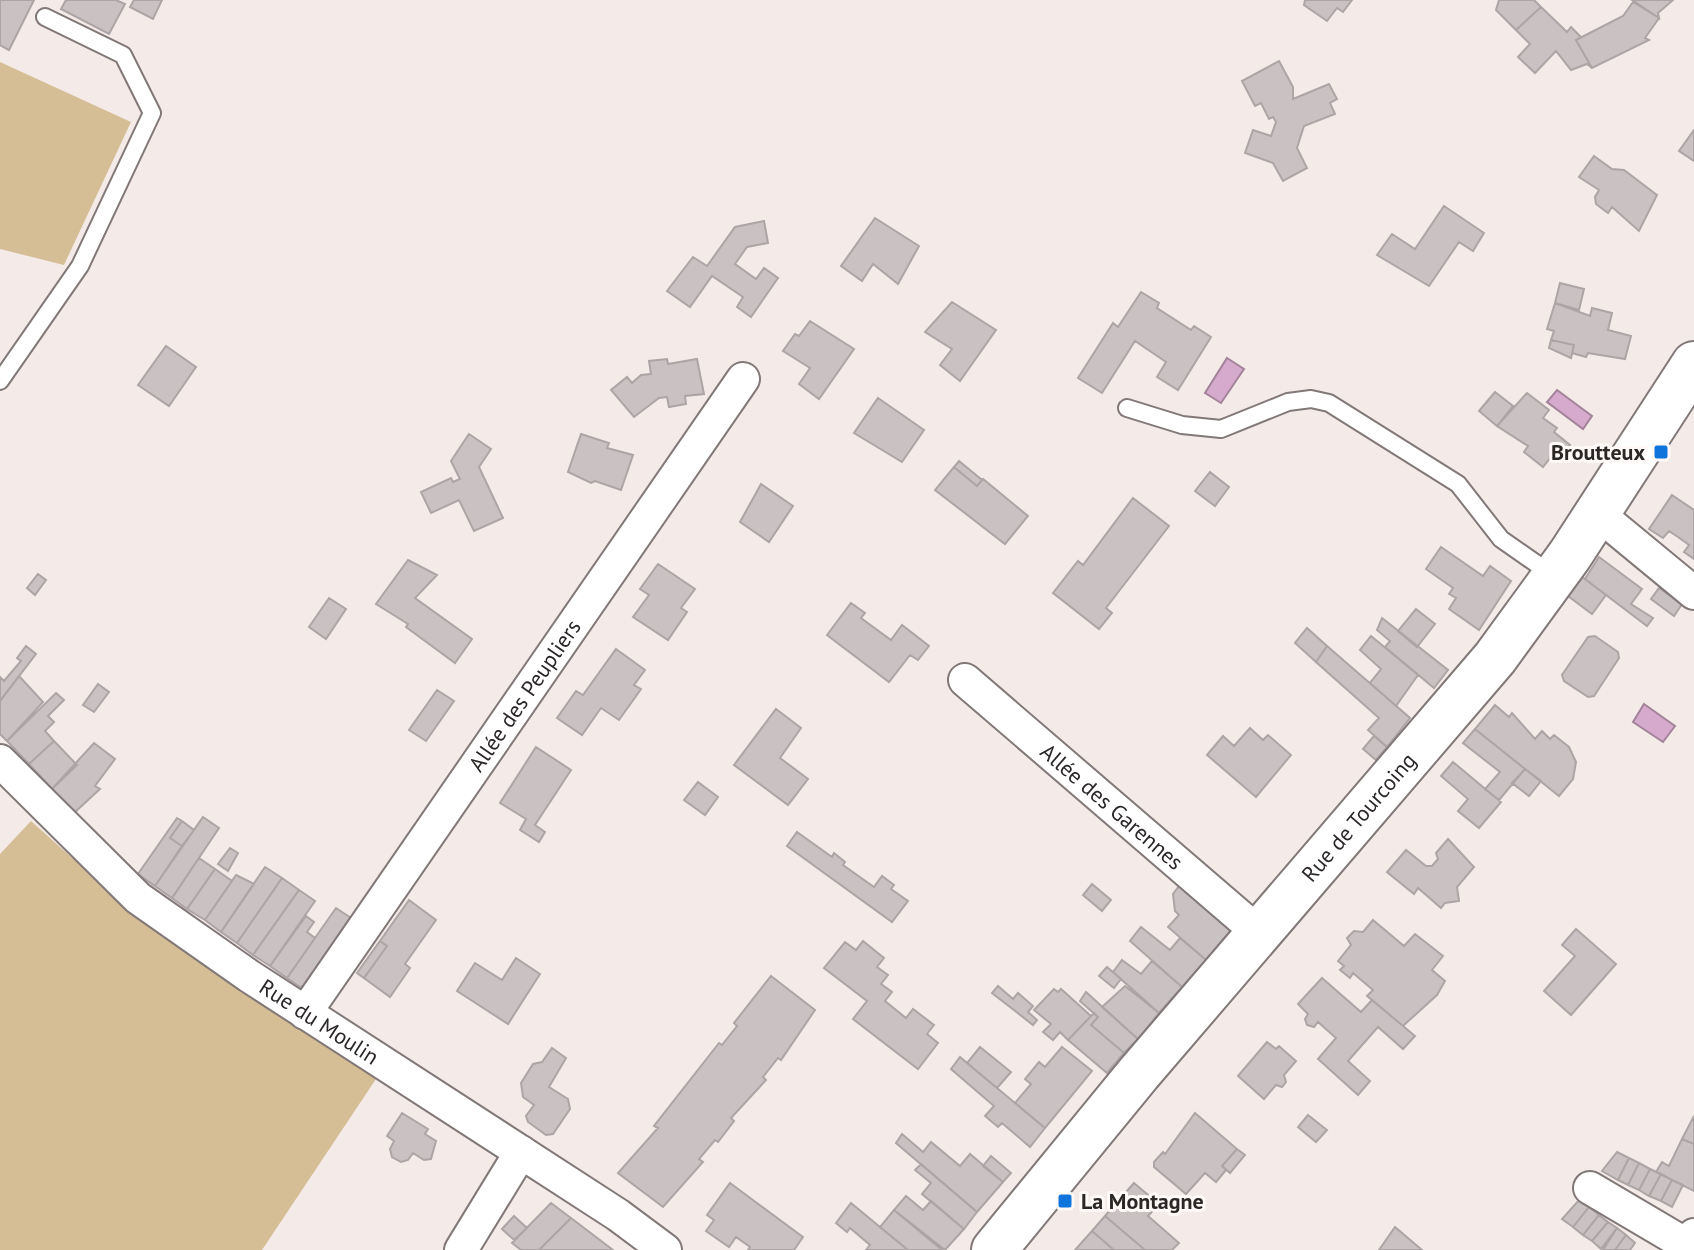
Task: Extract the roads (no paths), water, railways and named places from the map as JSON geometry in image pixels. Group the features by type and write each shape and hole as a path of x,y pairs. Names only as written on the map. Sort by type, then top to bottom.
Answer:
{"main road":[{"name":"Rue de Tourcoing","path":"994,1250 1060,1166 1495,658 1556,576 1694,364"}],"street":[{"name":"Allée des Peupliers","path":"305,1013 743,379"},
{"path":"1597,513 1694,593"},
{"name":"Allée des Garennes","path":"965,680 1259,933"},
{"name":"Rue du Moulin","path":"0,761 117,881 305,1013 521,1152 665,1250"},
{"path":"461,1250 521,1152"},
{"path":"1590,1188 1685,1244 1694,1235"}],"lane":[{"path":"0,381 80,266 152,113 123,55 45,17"},
{"path":"1127,408 1182,425 1221,429 1288,402 1311,399 1329,403 1458,484 1501,539 1556,576"}],"place":[{"name":"Broutteux","path":"1661,452"},
{"name":"La Montagne","path":"1065,1201"}]}
